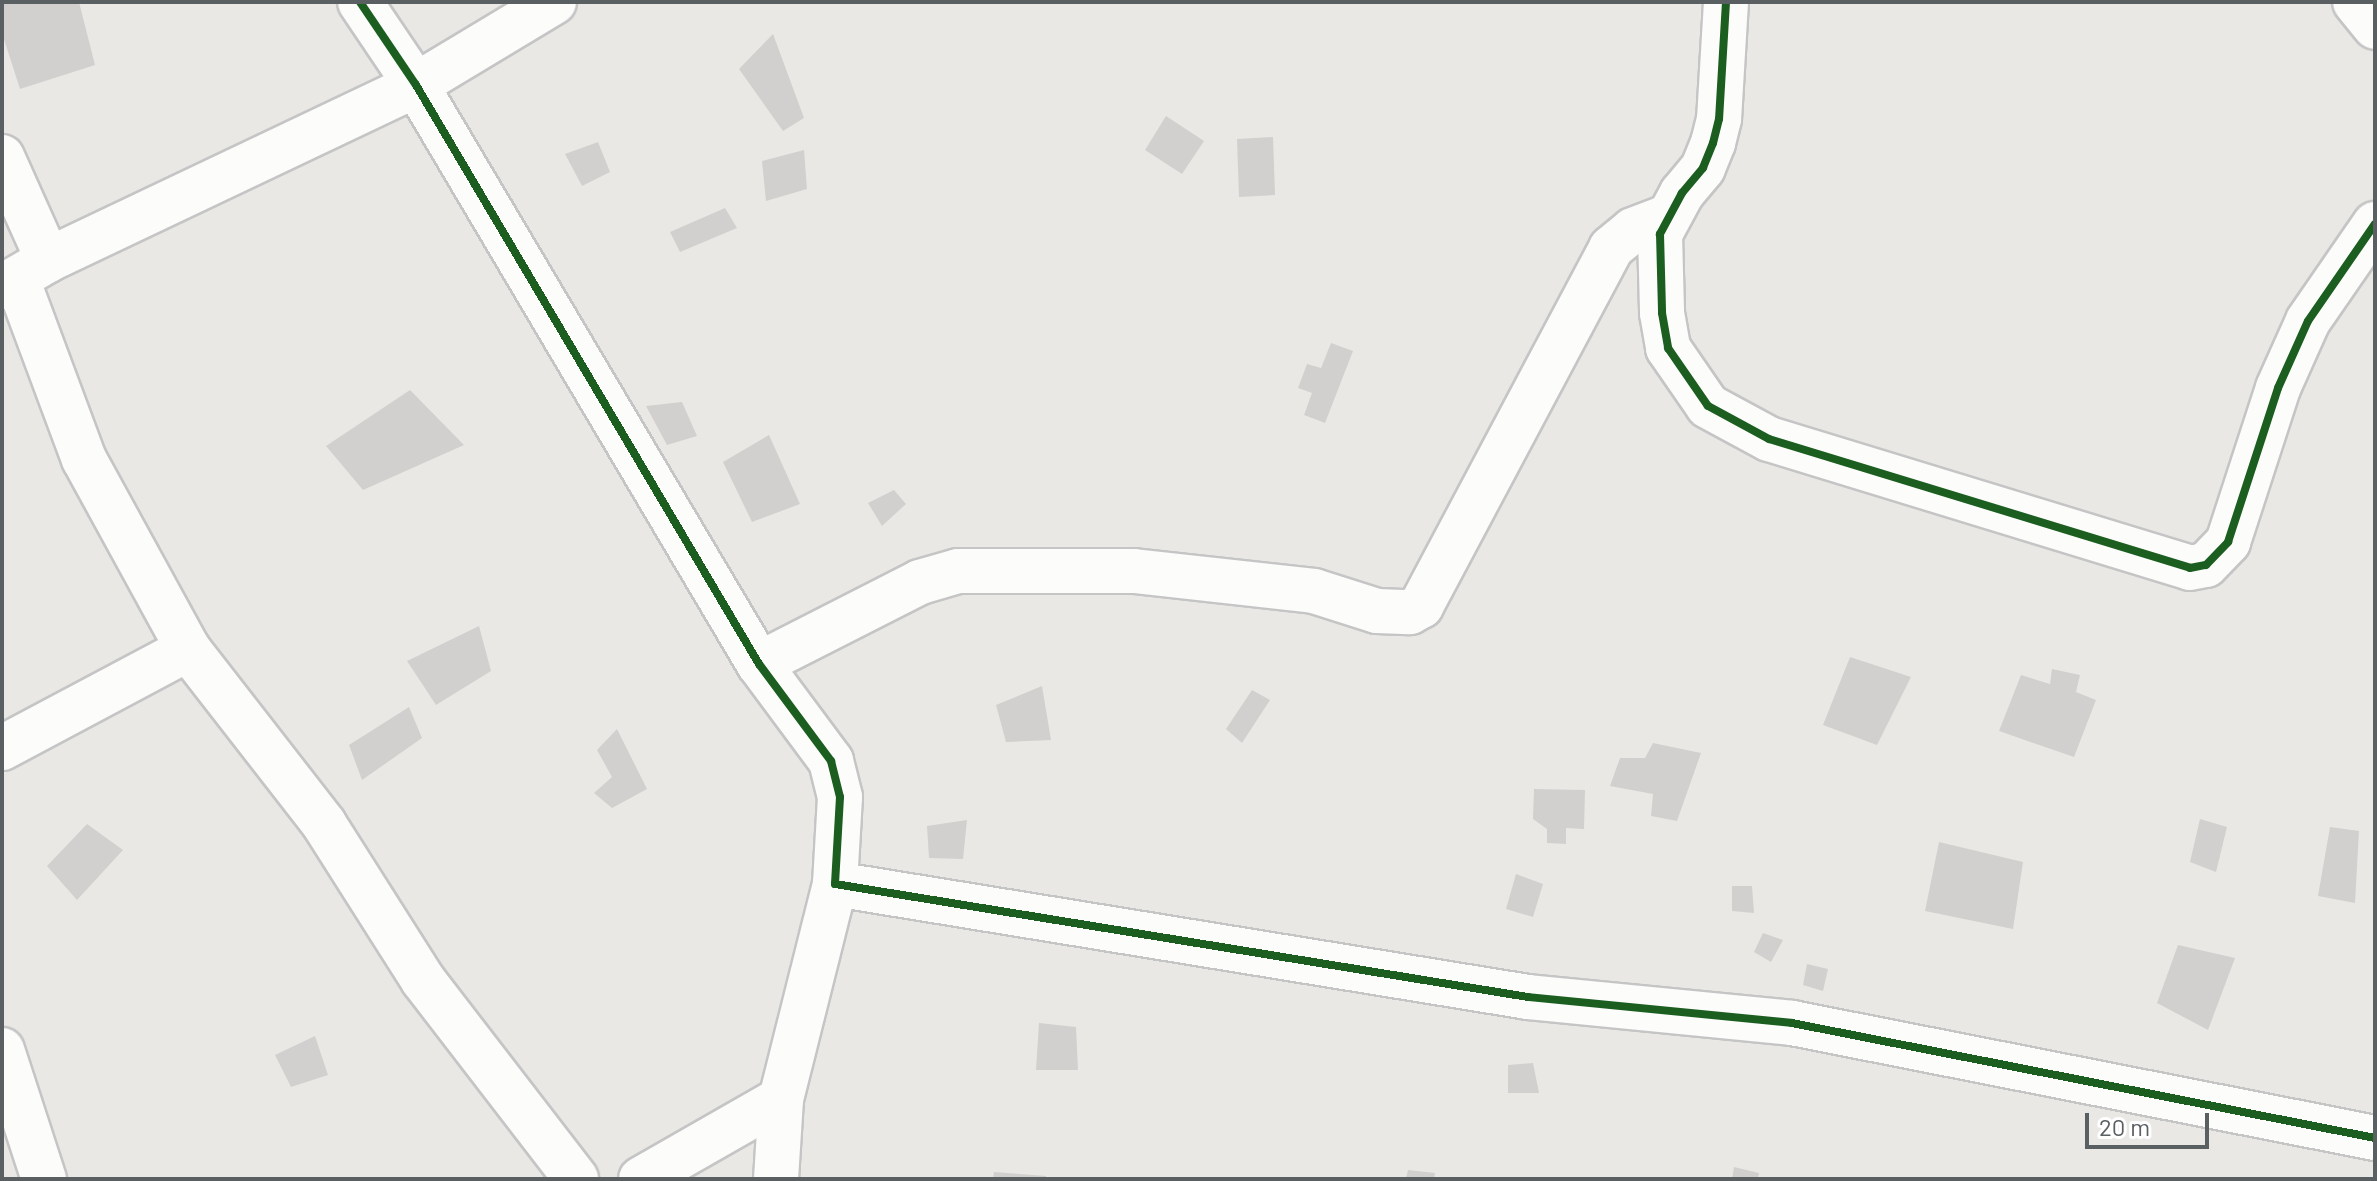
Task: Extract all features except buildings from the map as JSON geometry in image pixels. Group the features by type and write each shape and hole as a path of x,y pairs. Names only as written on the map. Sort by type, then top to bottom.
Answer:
{"street":[{"path":"360,2 416,85 759,664 831,761 840,797 835,884 781,1099 776,1179"},
{"path":"22,275 416,85 554,2"},
{"path":"1726,2 1719,119 1713,143 1703,168 1667,217 1658,250 1668,348 1708,406 1769,439 2190,568 2206,565 2228,542 2293,350 2375,224"},
{"path":"2355,2 2375,27"},
{"path":"2,157 22,275 84,459 188,649 324,824 423,980 576,1179"},
{"path":"759,664 920,582 958,571 1134,571 1314,591 1377,611 1410,612 1421,606 1611,248 1633,230 1667,217"},
{"path":"2,748 188,649"},
{"path":"835,884 1528,997 1792,1023 2375,1138"},
{"path":"2,1050 44,1179"},
{"path":"641,1179 781,1099"}],"cycle path":[{"path":"360,2 416,85 759,664 831,761 840,797 835,884 1528,997 1792,1023 2375,1138"},
{"path":"1726,2 1719,119 1713,143 1703,168 1682,193 1660,234 1662,313 1668,348 1708,406 1769,439 2190,568 2206,565 2228,542 2278,388 2308,321 2375,224"}]}
